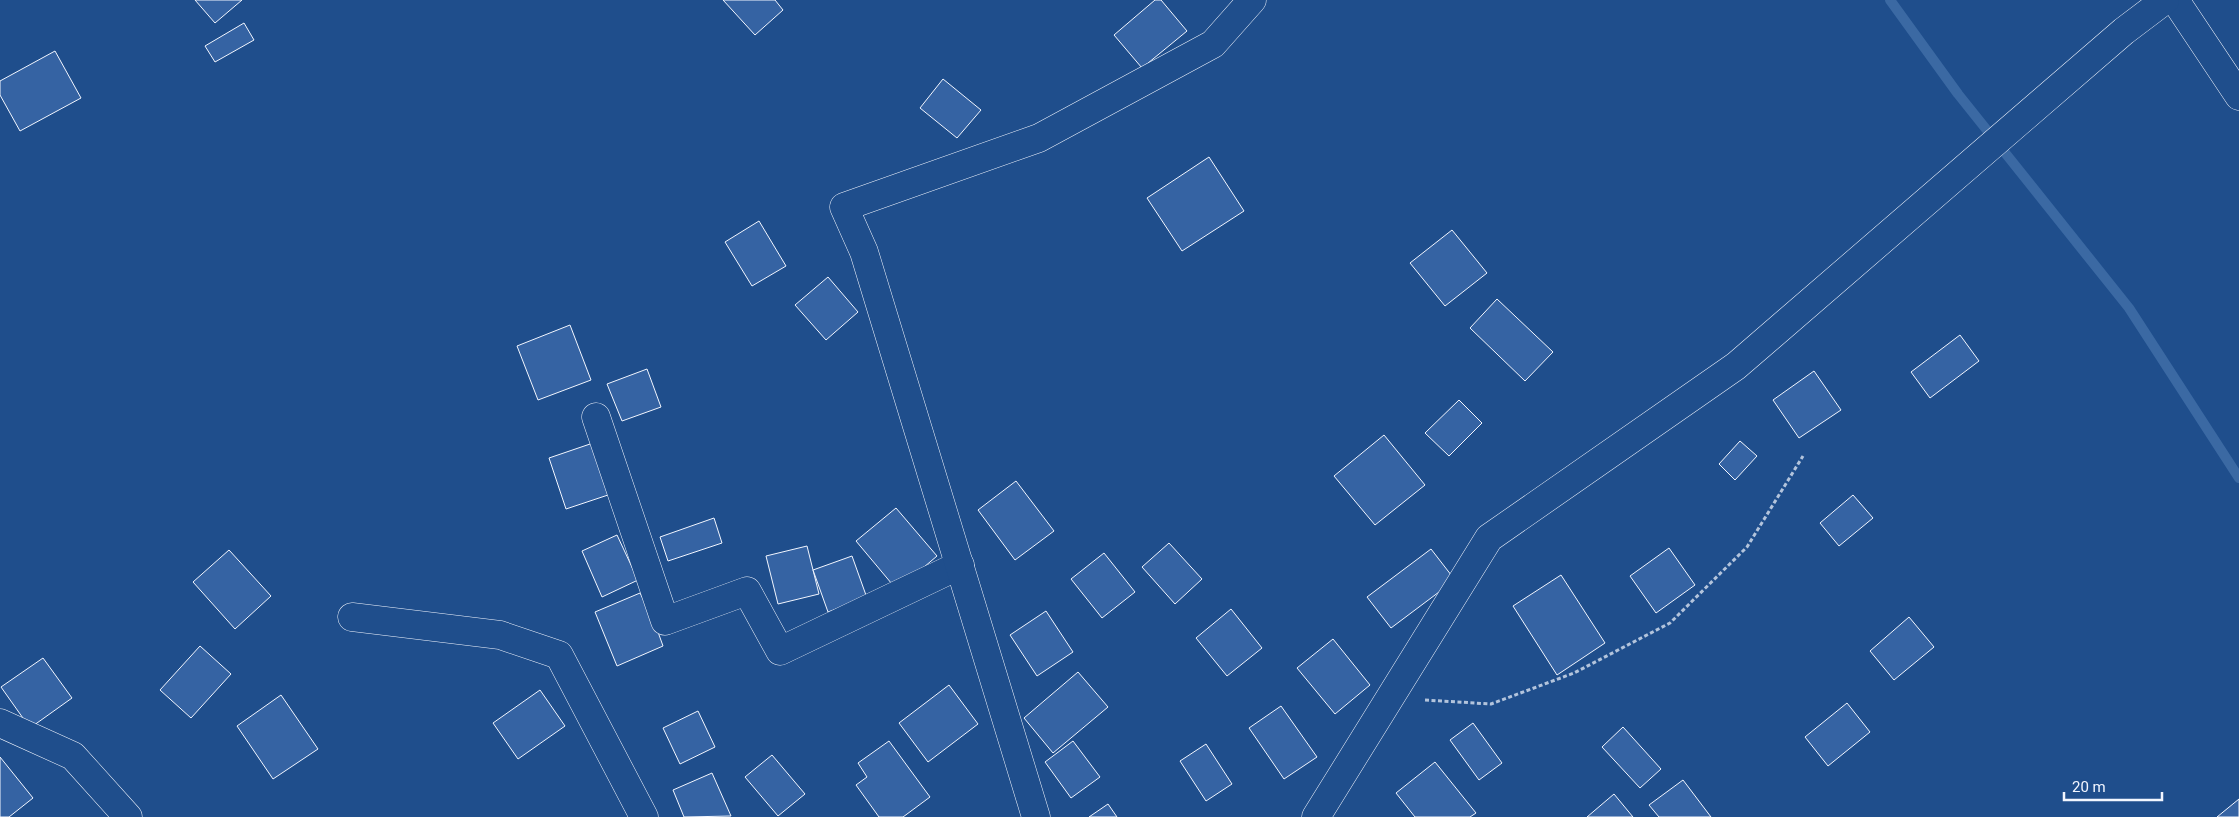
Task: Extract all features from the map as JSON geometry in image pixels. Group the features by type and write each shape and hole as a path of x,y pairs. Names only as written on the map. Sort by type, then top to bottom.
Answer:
{"street":[{"path":"1036,817 864,252 844,207 1039,138 1213,44 1252,0"},
{"path":"1316,817 1489,538 1736,366 2117,37 2165,0"},
{"path":"2175,0 2239,96"},
{"path":"596,417 665,621 748,591 780,651 960,565"},
{"path":"352,617 500,635 559,655 644,817"},
{"path":"0,723 73,756 128,817"}],"path":[{"path":"1390,697 1491,704 1574,673 1670,623 1747,546 1803,456"}],"building":[{"path":"195,0 242,0 215,23"},
{"path":"723,0 775,0 783,10 755,35"},
{"path":"1155,0 1161,0 1187,31 1142,68 1114,35"},
{"path":"244,23 254,40 215,62 205,46"},
{"path":"55,51 81,98 20,131 0,95 0,81"},
{"path":"943,79 981,110 957,138 920,108"},
{"path":"1209,157 1244,211 1182,251 1147,198"},
{"path":"759,221 786,266 752,286 725,242"},
{"path":"1452,230 1487,273 1445,306 1410,263"},
{"path":"828,277 858,312 826,340 795,305"},
{"path":"1497,299 1553,352 1525,381 1470,328"},
{"path":"570,325 591,380 538,400 517,346"},
{"path":"1960,335 1979,361 1930,398 1911,372"},
{"path":"647,369 661,407 622,421 607,384"},
{"path":"1814,371 1841,410 1799,438 1773,400"},
{"path":"1459,400 1482,423 1449,456 1425,433"},
{"path":"1384,435 1425,485 1375,525 1334,476"},
{"path":"1740,441 1757,456 1735,480 1719,464"},
{"path":"593,443 611,494 566,509 549,458"},
{"path":"1016,481 1054,531 1015,560 978,510"},
{"path":"1853,495 1873,518 1839,546 1820,523"},
{"path":"896,508 937,556 897,590 856,541"},
{"path":"714,518 722,543 668,561 660,537"},
{"path":"617,535 638,580 602,597 582,551"},
{"path":"1169,543 1202,579 1175,604 1142,567"},
{"path":"807,546 819,594 778,604 766,556"},
{"path":"1669,548 1695,585 1656,613 1630,576"},
{"path":"1431,549 1455,580 1391,628 1367,597"},
{"path":"229,550 271,596 235,629 193,582"},
{"path":"1104,553 1135,592 1102,618 1071,579"},
{"path":"852,556 867,598 828,612 813,570"},
{"path":"1561,575 1605,643 1557,675 1513,606"},
{"path":"640,593 653,618 663,646 617,666 595,612"},
{"path":"1231,609 1262,648 1227,676 1196,638"},
{"path":"1046,611 1073,652 1037,676 1010,635"},
{"path":"1909,617 1934,647 1894,680 1870,651"},
{"path":"1333,639 1370,685 1335,714 1297,668"},
{"path":"200,646 231,674 191,718 160,690"},
{"path":"43,658 72,698 30,728 1,687"},
{"path":"1078,672 1108,707 1053,753 1024,718"},
{"path":"949,685 978,724 928,762 899,723"},
{"path":"540,690 565,726 518,759 493,723"},
{"path":"281,695 318,749 273,779 237,726"},
{"path":"1847,703 1870,732 1828,766 1805,737"},
{"path":"1281,706 1317,757 1284,779 1249,728"},
{"path":"698,711 715,747 680,764 663,728"},
{"path":"1473,723 1502,763 1479,780 1450,740"},
{"path":"1623,727 1661,769 1640,788 1602,747"},
{"path":"889,741 930,797 903,817 879,817 856,785 867,777 858,763"},
{"path":"1073,741 1100,777 1071,798 1045,762"},
{"path":"1206,744 1232,784 1206,801 1180,761"},
{"path":"772,755 805,794 778,816 745,777"},
{"path":"0,757 33,798 9,817 0,817"},
{"path":"1435,762 1476,813 1470,817 1415,817 1396,793"},
{"path":"712,773 731,816 684,817 673,790"},
{"path":"1683,780 1711,817 1659,817 1649,805"},
{"path":"1614,794 1633,817 1587,817"},
{"path":"2239,799 2239,817 2217,817"},
{"path":"1108,804 1117,817 1089,817"}],"waterway":[{"path":"1890,0 1958,94 2129,308 2239,478"}]}
